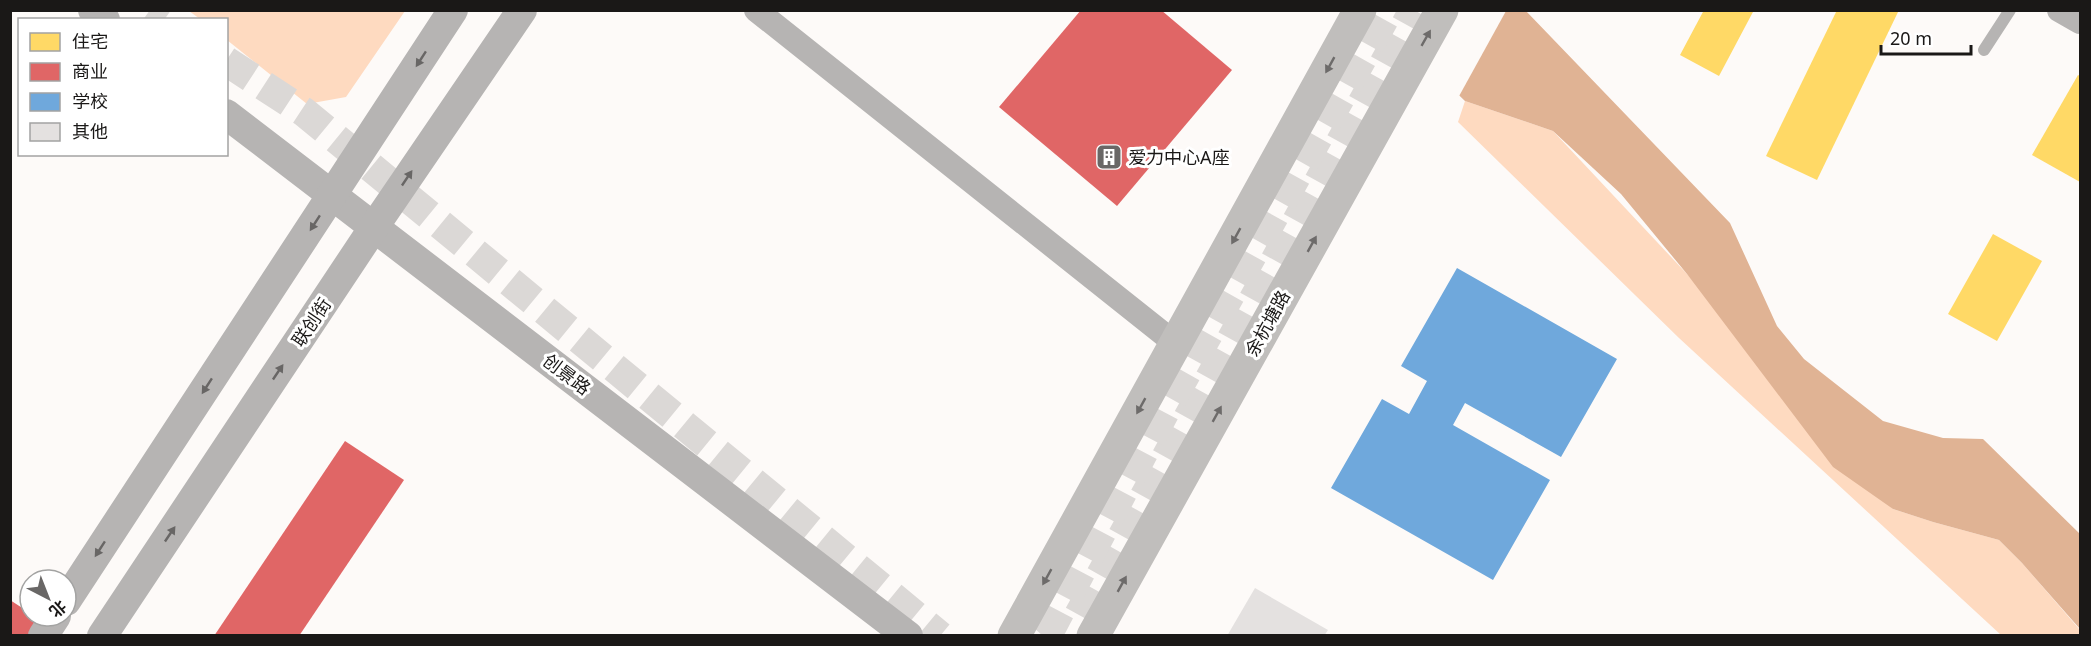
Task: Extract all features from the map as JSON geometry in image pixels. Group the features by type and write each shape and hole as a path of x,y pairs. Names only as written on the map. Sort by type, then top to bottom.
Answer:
{"main road":[{"name":"余杭塘路","path":"1093,636 1442,10"},
{"path":"1014,636 1359,12"}],"street":[{"path":"78,583 453,10"},
{"name":"联创街","path":"102,636 374,227 522,10"},
{"path":"756,10 1176,344"},
{"path":"2059,10 2080,22"},
{"name":"创景路","path":"228,116 908,636"}],"lane":[{"path":"1984,50 2010,10"}],"shaded area":[{"path":"189,11 405,11 346,97 307,104 228,41 228,18 199,18"},
{"path":"1372,11 1526,11 1730,223 1777,326 1804,359 1883,421 1943,438 1983,439 2080,534 2080,629 1999,540 1893,509 1833,467 1687,274 1621,194 1553,131 1465,101"},
{"path":"1465,101 1553,131 1687,274 1893,509 1999,540 2080,630 2080,635 2001,635 1679,338 1458,122"}],"pier":[{"path":"1369,10 1506,11 1458,98"}],"building: 住宅":[{"path":"1704,10 1754,10 1719,76 1680,55"},
{"path":"1837,10 1899,10 1817,180 1766,156"},
{"path":"2078,75 2080,76 2080,182 2032,155"},
{"path":"1993,234 2042,261 1997,341 1948,314"}],"building: 商业":[{"name":"爱力中心A座","path":"1081,10 1161,10 1232,70 1117,206 999,107"},
{"path":"345,441 404,480 299,636 214,636"},
{"path":"10,600 18,605 18,628 51,628 62,636 10,636"}],"building: 学校":[{"path":"1457,268 1617,359 1561,457 1465,403 1453,425 1550,480 1493,580 1331,488 1382,399 1409,414 1427,381 1401,366"}],"building: 其他":[{"path":"1255,588 1328,630 1324,636 1227,636"}],"tunnel":[{"path":"150,10 161,18"},
{"path":"1043,636 1052,626 1165,411 1389,10"},
{"path":"1079,615 1414,10"},
{"path":"228,62 304,112 940,636"}],"place":[{"name":"爱力中心A座","path":"1109,157"}]}
